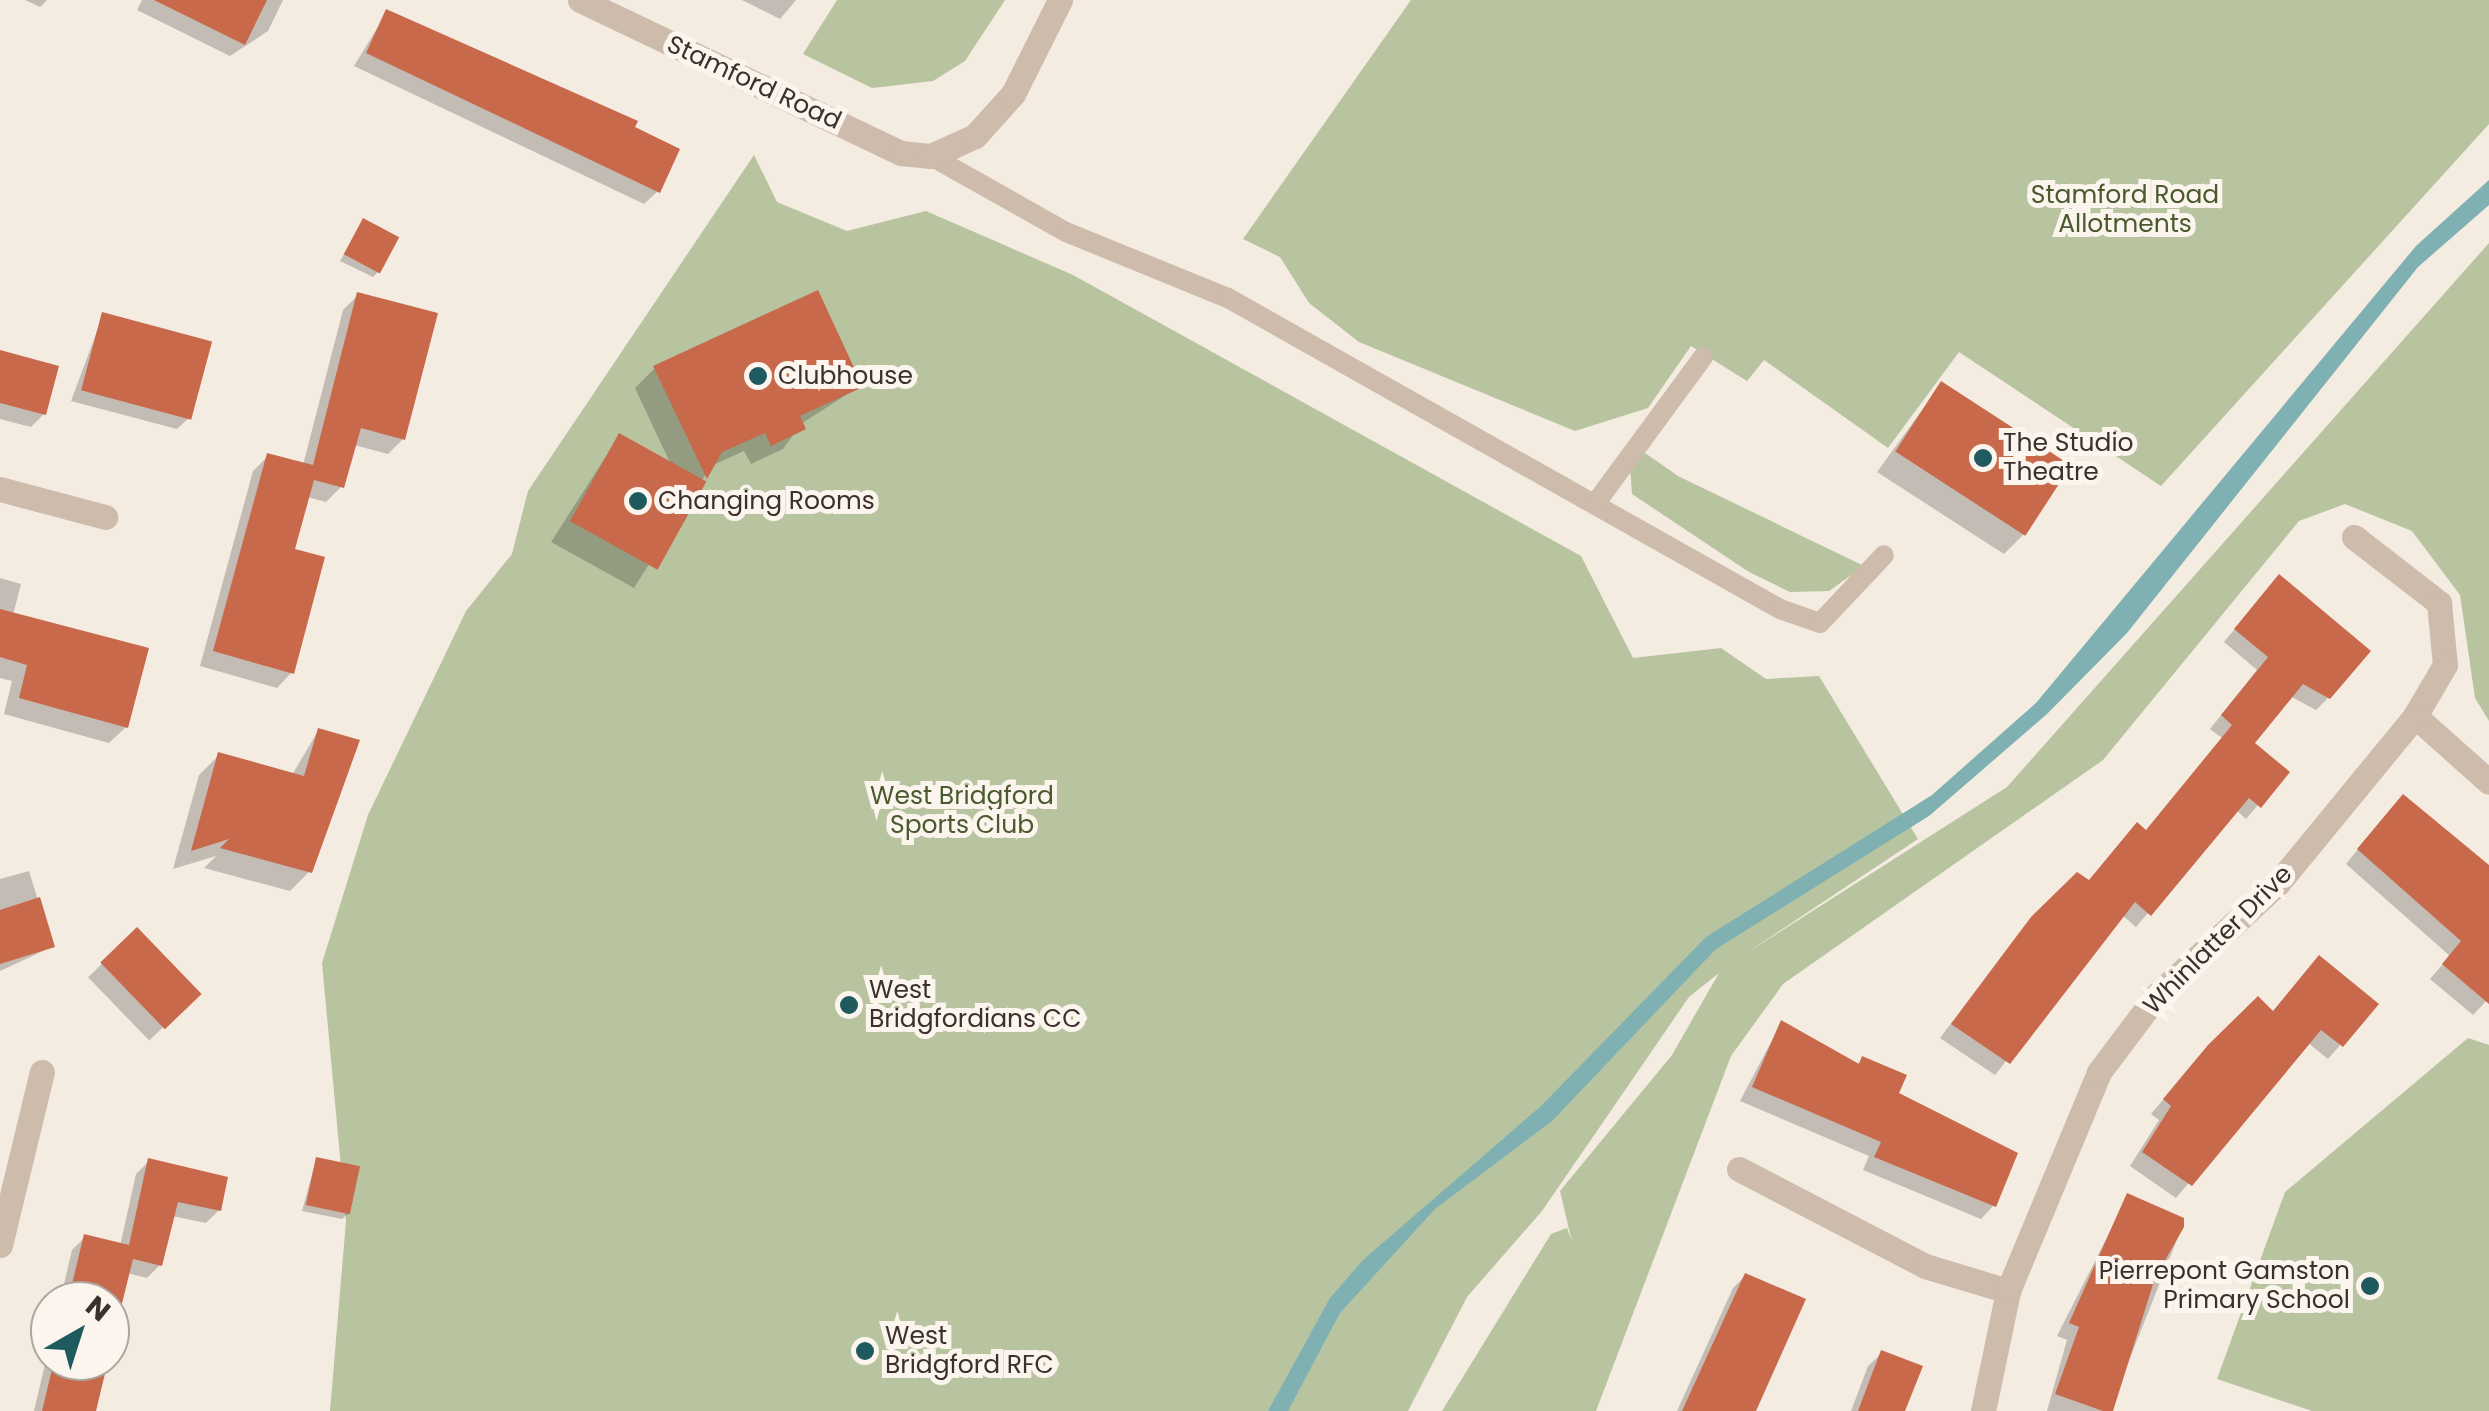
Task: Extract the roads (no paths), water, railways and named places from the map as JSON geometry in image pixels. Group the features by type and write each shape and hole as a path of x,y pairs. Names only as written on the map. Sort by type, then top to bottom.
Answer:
{"street":[{"name":"Stamford Road","path":"580,0 901,153 930,156"},
{"path":"930,156 975,136 1013,94 1060,0"},
{"path":"0,489 105,518"},
{"name":"Whinlatter Drive","path":"1983,1411 2008,1292 2099,1072 2157,996 2278,883 2415,716 2444,665 2439,603 2354,536"},
{"path":"2415,716 2489,782"},
{"path":"0,1245 42,1072"},
{"path":"1739,1170 1925,1266 2008,1292"}],"lane":[{"path":"930,156 1066,232 1228,298 1595,504 1820,623 1884,555"},
{"path":"1595,504 1703,356"}],"water":[{"path":"2489,180 2489,205 2418,267 2127,633 2047,714 1929,816 1716,949 1552,1121 1435,1209 1340,1313 1288,1411 1268,1411 1330,1298 1363,1260 1541,1106 1706,937 1932,795 2036,703 2416,246"}],"place":[{"name":"Clubhouse","path":"758,376"},
{"name":"The Studio Theatre","path":"1983,458"},
{"name":"Changing Rooms","path":"638,501"},
{"name":"West Bridgfordians CC","path":"849,1005"},
{"name":"Pierrepont Gamston Primary School","path":"2370,1286"},
{"name":"West Bridgford RFC","path":"865,1351"}],"park label":[{"name":"Stamford Road Allotments","path":"2125,210"},
{"name":"West Bridgford Sports Club","path":"962,812"}]}
